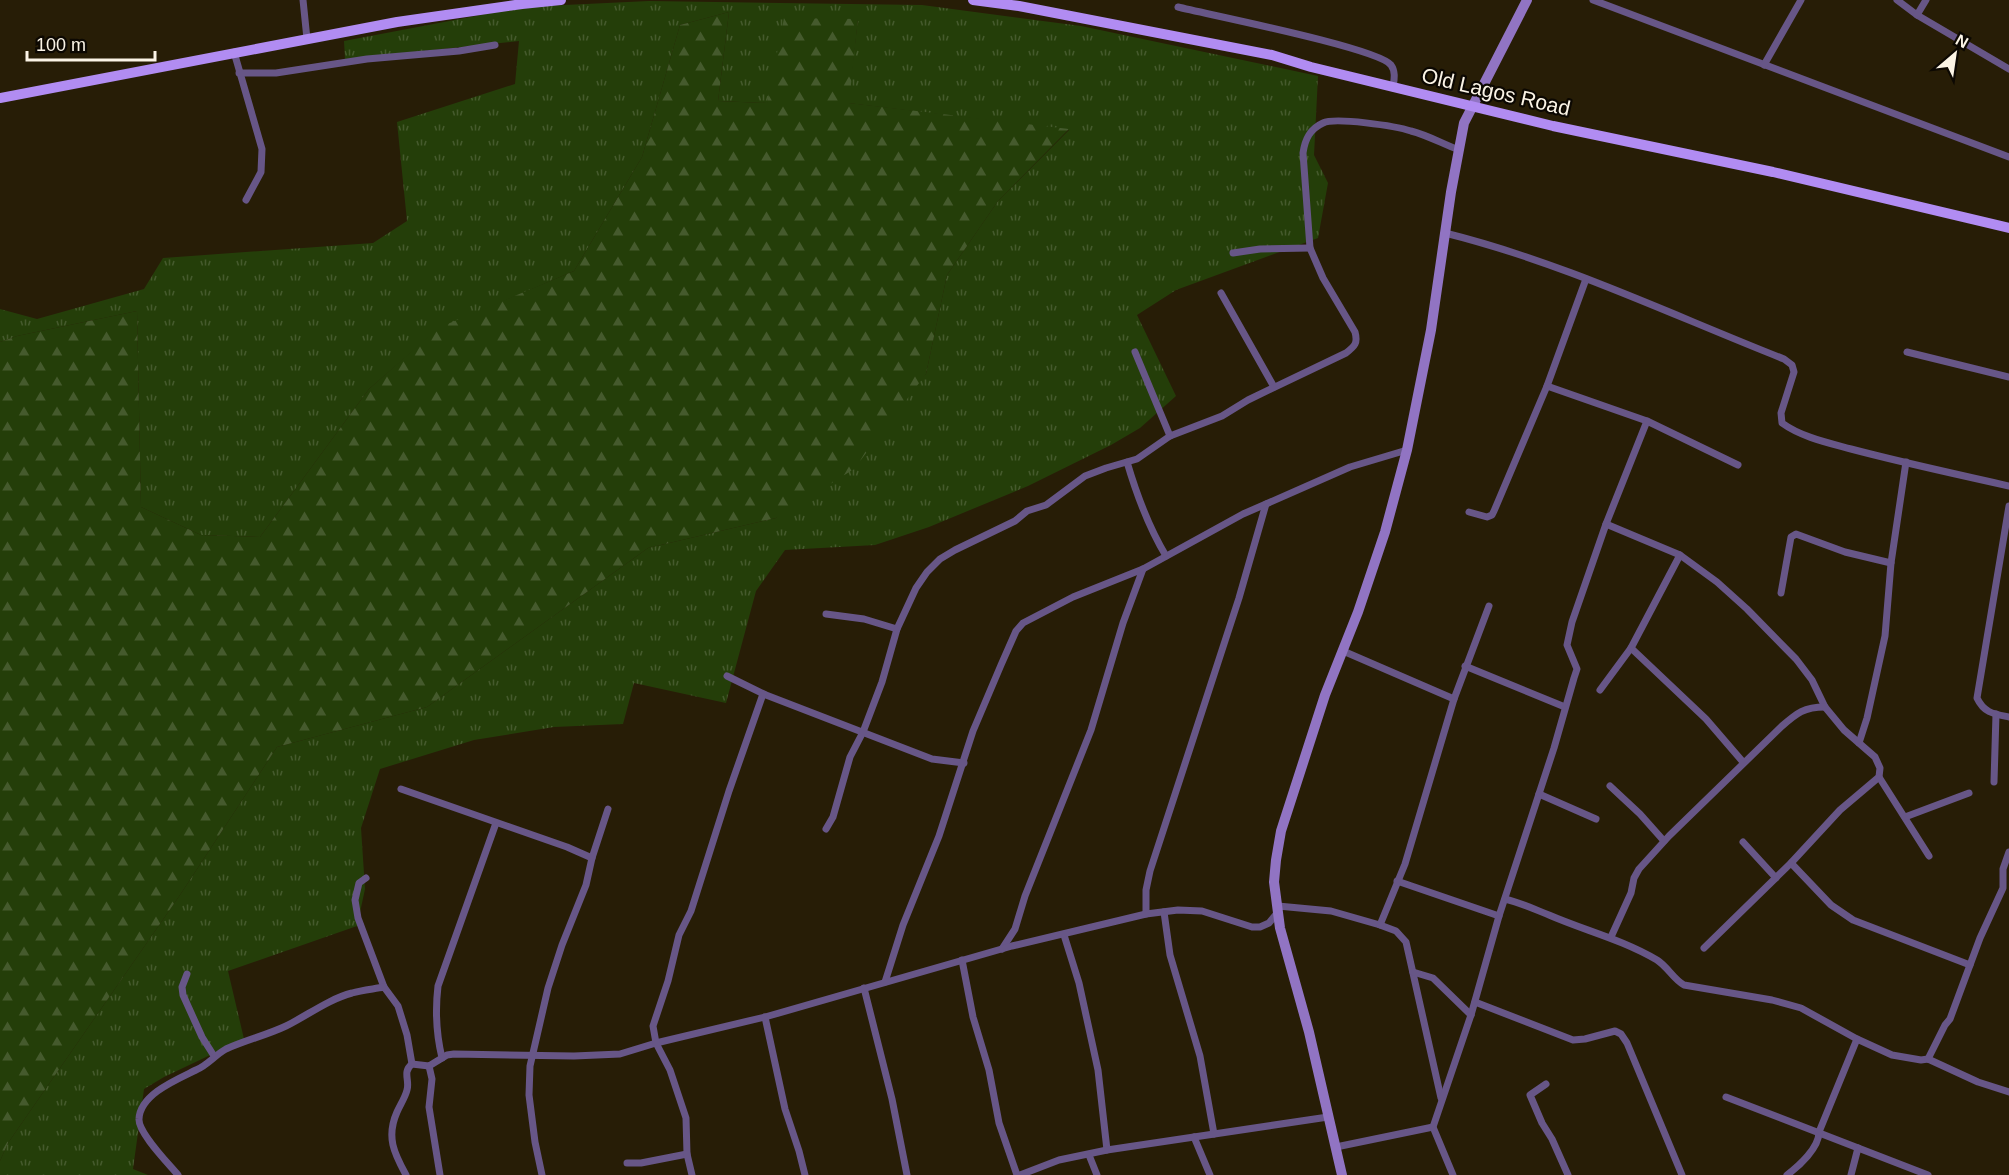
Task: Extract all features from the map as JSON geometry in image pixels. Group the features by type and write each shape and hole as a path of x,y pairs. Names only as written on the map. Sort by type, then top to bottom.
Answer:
{"main road":[{"path":"0,98 307,39 457,13 561,0"},
{"name":"Old Lagos Road","path":"973,0 1019,6 1272,55 1393,88 1553,126 1773,172 2009,228"}],"street":[{"path":"303,0 307,39"},
{"path":"1342,1175 1309,1032 1280,928 1274,882 1281,831 1325,695 1358,612 1385,531 1407,450 1431,330 1464,123 1527,0"},
{"path":"1593,0 2009,157"},
{"path":"1764,65 1801,0"},
{"path":"1896,0 1917,15 2008,68"},
{"path":"1917,15 1926,0"},
{"path":"1178,7 1340,45 1384,59 1392,66 1393,88"},
{"path":"239,73 276,73 367,59 459,51 495,45"},
{"path":"234,52 261,149 261,172 246,200"},
{"path":"826,830 833,817 850,757 863,732 882,682 897,629 916,588 940,559 1015,521 1027,511 1046,505 1085,476 1146,454 1170,436 1222,416 1274,387 1346,353 1355,346 1357,340 1355,332 1323,278 1310,248 1303,153 1305,140 1312,130 1324,122 1340,121 1386,127 1411,131 1459,150"},
{"path":"1445,233 1485,243 1586,279 1784,359 1792,365 1794,372 1781,413 1782,423 1788,428 1828,442 2009,486"},
{"path":"1233,253 1260,249 1310,248"},
{"path":"1469,512 1487,517 1492,516 1547,386 1586,279"},
{"path":"1221,293 1274,387"},
{"path":"1134,352 1170,436"},
{"path":"1906,352 2009,377"},
{"path":"1547,386 1647,421 1738,465"},
{"path":"1453,1175 1433,1127 1472,1015 1499,916 1577,669 1567,645 1572,622 1606,524 1647,421"},
{"path":"885,982 903,925 927,870 973,731 1016,631 1023,623 1073,597 1143,569 1266,504 1350,466 1407,450"},
{"path":"1127,462 1139,502 1166,556"},
{"path":"1859,743 1867,718 1885,636 1891,563 1906,462"},
{"path":"1146,914 1146,890 1156,848 1239,598 1266,504"},
{"path":"2009,506 1977,698 1981,706 1989,712 2009,717"},
{"path":"1606,524 1680,555 1717,582 1796,659 1812,680 1825,708 1844,730 1875,758 1880,768 1879,777 1929,856"},
{"path":"1781,593 1791,537 1796,534 1845,552 1891,563"},
{"path":"1600,690 1631,648 1680,555"},
{"path":"1002,949 1015,929 1024,896 1091,730 1133,593 1143,569"},
{"path":"1126,577 1133,593"},
{"path":"1380,925 1405,864 1454,699 1489,606"},
{"path":"826,614 864,619 897,629"},
{"path":"1631,648 1706,719 1743,762"},
{"path":"1343,651 1454,699"},
{"path":"1465,666 1565,707"},
{"path":"727,676 763,694 932,759 964,763"},
{"path":"692,1175 687,1154 686,1118 670,1070 656,1043 653,1026 668,981 676,943 691,911 763,694"},
{"path":"1611,937 1631,893 1639,868 1664,841 1743,762 1797,714 1809,707 1825,708"},
{"path":"1994,782 1996,714"},
{"path":"1704,948 1791,863 1840,810 1879,777"},
{"path":"1610,786 1664,841"},
{"path":"401,789 567,847 592,858"},
{"path":"1905,817 1969,793"},
{"path":"1539,794 1596,819"},
{"path":"542,1175 529,1095 530,1066 548,988 567,928 586,885 608,809"},
{"path":"442,1058 436,1034 435,1008 438,986 496,823"},
{"path":"1743,842 1776,878"},
{"path":"1928,1059 1950,1019 2003,888 2003,869 2009,852"},
{"path":"1791,863 1831,905 1853,920 1970,965"},
{"path":"366,878 359,883 355,900 358,918 384,987 400,1012 412,1064 406,1072 407,1090 394,1120 392,1136 395,1157 406,1175"},
{"path":"1397,881 1499,916"},
{"path":"1505,899 1532,906 1548,915 1611,937 1659,961 1684,985 1772,1000 1801,1008 1857,1039 1892,1055 1928,1059 1978,1082 2009,1092"},
{"path":"412,1064 429,1066 454,1054 620,1054 765,1017 1002,949 1146,914 1202,910 1252,927 1260,927 1269,923 1278,909"},
{"path":"1278,909 1331,911 1380,925 1396,932 1406,942 1442,1101"},
{"path":"1164,912 1170,955 1200,1056 1214,1134"},
{"path":"1015,929 1023,944"},
{"path":"1064,935 1079,983 1098,1070 1107,1150"},
{"path":"962,960 973,1017 989,1070 999,1123 1019,1175 1059,1160 1107,1150 1328,1117"},
{"path":"1413,972 1433,978 1472,1015"},
{"path":"186,974 182,987 183,995 202,1037 214,1056"},
{"path":"178,1175 152,1144 139,1124 143,1107 156,1092 238,1044 285,1027 332,1001 352,993 384,987"},
{"path":"864,988 892,1099 907,1175"},
{"path":"1475,1002 1573,1040 1585,1040 1615,1031 1621,1034 1627,1043 1682,1175"},
{"path":"765,1017 785,1109 805,1175"},
{"path":"1787,1175 1797,1168 1819,1138 1819,1132 1857,1039"},
{"path":"429,1066 432,1079 429,1107 441,1175"},
{"path":"1546,1083 1530,1095 1568,1175"},
{"path":"1726,1097 1928,1175"},
{"path":"1336,1147 1433,1127"},
{"path":"1194,1137 1210,1175"},
{"path":"1851,1175 1858,1148"},
{"path":"627,1163 641,1163 687,1154"},
{"path":"1089,1155 1097,1175"},
{"path":"167,1175 171,1167"}],"green space":[{"path":"649,1 922,5 1081,26 1318,76 1314,155 1328,183 1318,238 1176,290 1137,315 1176,396 1140,428 1111,445 1028,486 929,527 875,545 785,550 756,591 726,703 634,683 623,724 554,727 474,740 380,769 361,828 365,889 357,926 228,971 244,1039 144,1089 133,1169 148,1175 0,1175 0,1161 8,1143 180,895 277,747 427,707 648,548 776,518 926,374 947,275 998,201 1069,130 848,103 858,19 767,103 718,101 729,12 680,25 642,157 574,271 438,329 369,389 260,537 201,535 141,507 137,311 17,336 0,342 0,309 37,319 144,289 163,258 373,243 407,221 397,122 515,84 519,41 345,59 344,41 523,7"},
{"path":"729,12 718,101 767,103 784,18 858,19 849,103 1069,129 998,201 947,275 926,374 854,469 776,518 648,548 427,707 277,747 180,895 8,1143 0,1161 0,342 17,336 137,311 141,507 201,535 260,537 369,389 438,328 574,271 642,157 680,25"}]}
